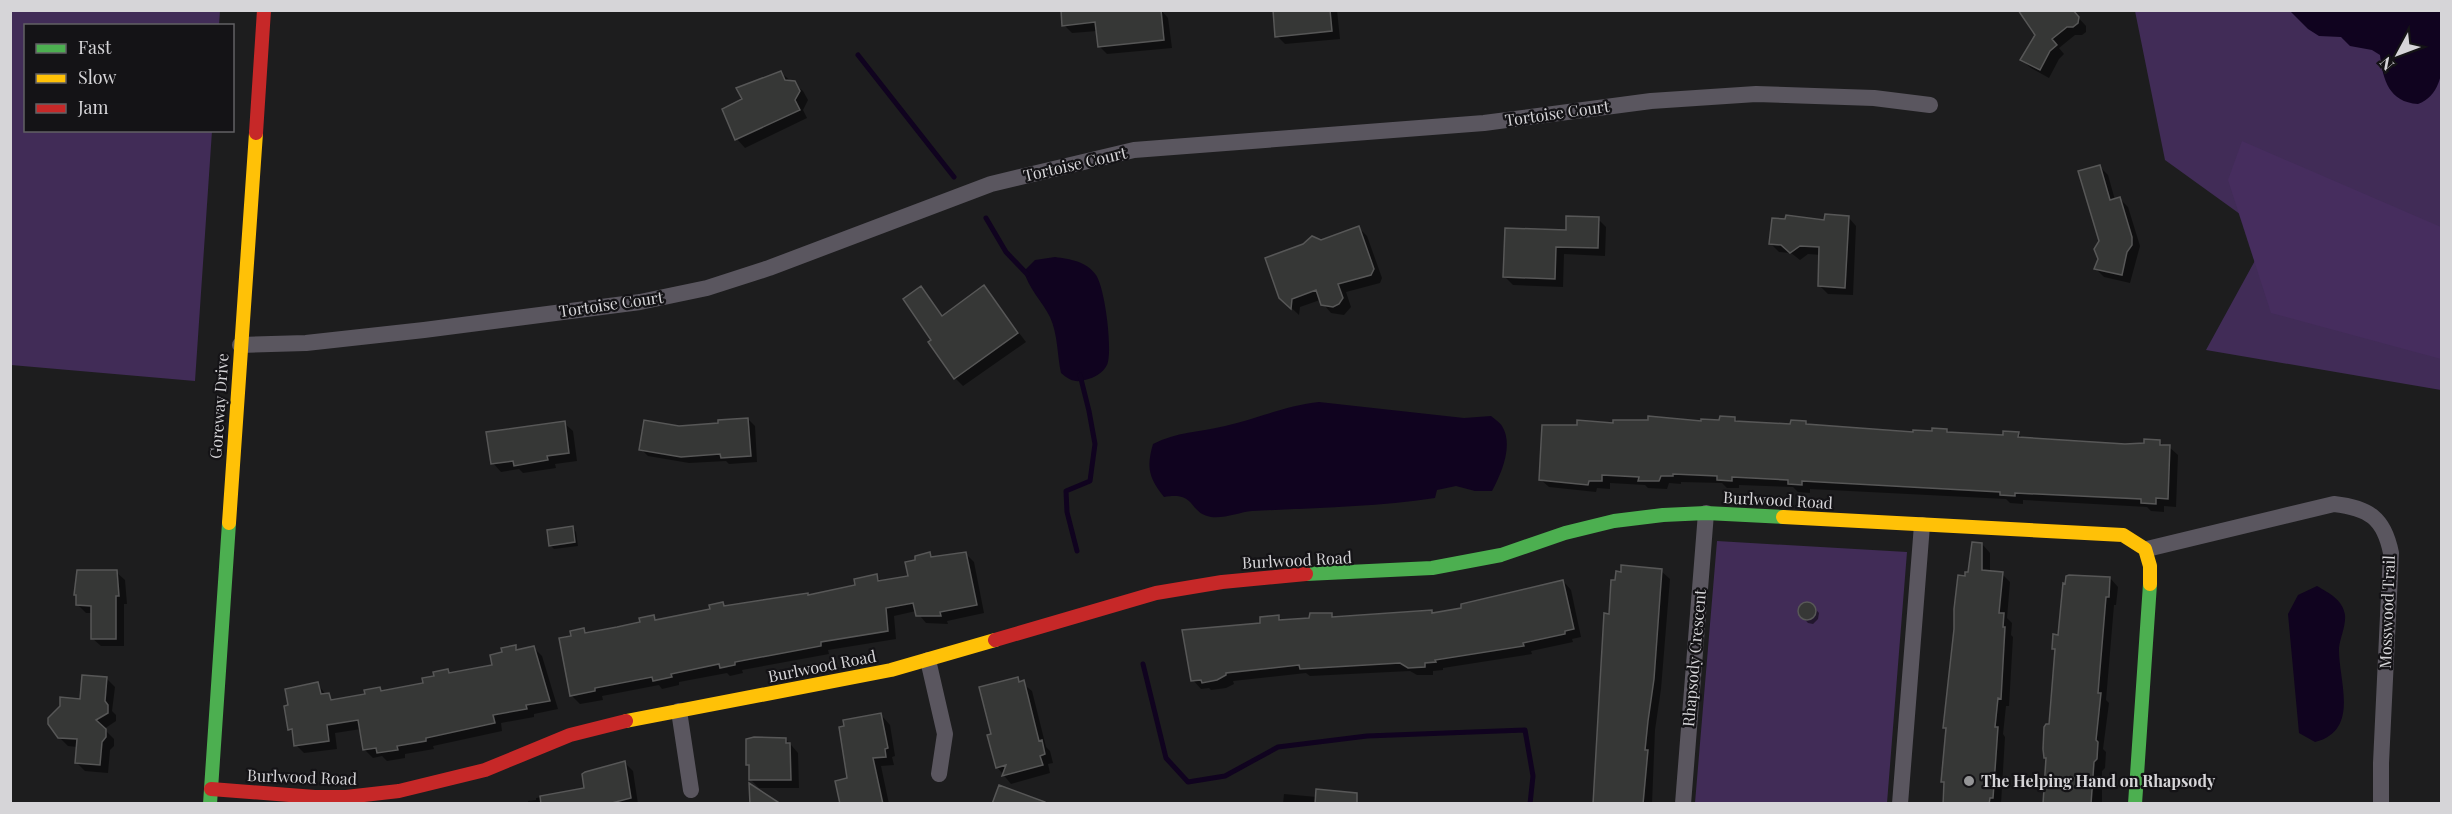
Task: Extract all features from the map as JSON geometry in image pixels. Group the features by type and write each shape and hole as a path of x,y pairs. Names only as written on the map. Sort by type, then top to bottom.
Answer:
{"street":[{"name":"Goreway Drive","path":"210,804 264,10"},
{"name":"Tortoise Court","path":"240,345 306,343 424,330 640,302 707,288 769,268 991,184 1134,150 1484,123 1651,101 1744,95 1874,99 1930,105"},
{"name":"Mosswood Trail","path":"2147,549 2334,504 2357,507 2376,520 2387,534 2391,553 2380,763 2381,804"},
{"name":"Burlwood Road","path":"210,789 315,797 346,797 399,791 485,770 570,735 928,660 1156,593 1281,575 1403,572 1432,568 1501,555 1565,533 1614,521 1706,513 2123,535 2147,549"},
{"name":"Rhapsody Crescent","path":"1683,804 1706,513"},
{"path":"1900,804 1922,525"},
{"path":"2134,804 2151,575 2147,549"},
{"path":"928,660 945,734 939,774"},
{"path":"679,711 691,790"}],"shaded area":[{"path":"10,11 220,11 219,24 24,24 24,132 212,132 195,381 11,365"},
{"path":"2135,11 2441,11 2441,390 2206,350 2269,235 2165,160"},
{"path":"2290,11 2441,11 2443,63 2436,88 2429,98 2418,104 2400,99 2389,88 2383,73 2380,55 2372,50 2350,46 2341,37 2319,36 2308,29"},
{"path":"2242,141 2441,227 2441,359 2271,313 2228,180"},
{"path":"1055,257 1072,260 1092,270 1099,282 1105,305 1109,334 1107,365 1098,375 1081,381 1072,380 1061,373 1053,324 1024,271 1035,260"},
{"path":"1319,402 1464,418 1491,416 1501,425 1507,442 1505,459 1499,476 1492,491 1475,491 1456,486 1437,490 1435,498 1412,501 1252,511 1216,517 1204,515 1182,497 1164,497 1152,478 1149,466 1153,444 1179,435"},
{"path":"1717,541 1907,552 1887,803 1695,803"},
{"path":"2317,586 2331,594 2344,610 2344,628 2339,648 2344,702 2343,715 2338,727 2329,736 2315,742 2299,733 2288,614 2298,595"}],"building":[{"path":"1061,10 1161,10 1164,40 1098,47 1095,22 1062,26"},
{"path":"1273,10 1330,10 1332,31 1275,37"},
{"path":"2018,10 2073,10 2079,17 2078,23 2073,27 2067,27 2052,39 2057,45 2050,51 2040,70 2020,60 2035,35"},
{"path":"781,71 785,80 795,81 800,91 795,100 800,110 735,140 722,109 742,99 736,88"},
{"path":"2100,165 2110,200 2120,197 2132,237 2132,245 2127,252 2122,275 2094,269 2098,259 2094,249 2099,241 2078,171"},
{"path":"1825,214 1849,216 1845,288 1818,286 1819,247 1800,246 1790,253 1781,245 1769,244 1772,218 1785,219 1786,215 1824,220"},
{"path":"1566,216 1599,217 1598,248 1556,247 1555,279 1503,277 1505,228 1566,230"},
{"path":"1359,226 1374,269 1371,275 1338,284 1343,298 1339,304 1333,307 1321,305 1316,290 1292,299 1291,309 1279,298 1265,258 1303,244 1312,236 1321,240"},
{"path":"984,285 1018,333 954,379 928,342 931,340 903,299 921,286 942,316"},
{"path":"1648,416 1701,421 1701,419 1719,420 1720,416 1735,417 1735,421 1790,424 1791,420 1806,421 1806,424 1913,432 1913,430 1932,431 1932,428 1947,429 1947,432 2003,435 2003,431 2019,432 2018,437 2125,444 2144,443 2144,439 2160,440 2160,445 2170,445 2168,499 2156,498 2156,504 2141,503 2141,499 2015,493 2015,496 2000,495 2000,492 1802,481 1802,485 1788,484 1788,480 1732,477 1732,481 1717,480 1717,476 1673,474 1673,476 1661,476 1659,481 1638,481 1639,477 1602,475 1602,481 1589,481 1588,485 1539,480 1542,425 1577,425 1577,420 1613,423 1613,420 1648,420"},
{"path":"748,418 751,456 721,458 720,454 681,457 639,450 644,420 679,426"},
{"path":"565,421 569,453 547,456 548,460 514,466 513,461 491,464 486,432"},
{"path":"573,526 575,542 549,546 547,530"},
{"path":"1972,542 1982,543 1982,570 2003,572 1999,613 2004,613 2003,627 2005,627 2001,699 1998,698 1995,727 1998,727 1993,798 1990,798 1989,804 1943,804 1944,782 1941,782 1946,728 1943,728 1954,629 1954,609 1958,575 1965,576 1965,572 1968,572"},
{"path":"930,552 931,557 966,552 977,605 940,612 941,616 916,616 913,603 886,608 888,631 821,642 821,646 735,662 735,665 720,668 719,664 671,674 672,677 653,681 652,677 595,688 595,691 570,696 559,638 571,636 570,631 584,628 585,633 617,627 640,622 639,618 654,615 655,620 710,609 709,605 723,602 724,606 808,593 808,595 855,585 854,579 877,574 878,581 908,576 905,562 915,560 915,556"},
{"path":"1621,565 1662,569 1654,679 1645,750 1648,750 1643,804 1593,804 1604,613 1609,614 1611,580 1615,580 1616,571 1621,572"},
{"path":"77,570 117,570 119,596 116,596 116,639 91,639 91,606 76,605 76,595 74,595"},
{"path":"2066,576 2110,577 2109,597 2106,597 2098,693 2101,693 2096,740 2098,742 2097,759 2094,762 2091,804 2043,804 2046,758 2044,758 2043,749 2044,727 2049,724 2055,649 2052,649 2053,634 2058,635 2063,583 2065,584"},
{"path":"1563,580 1574,629 1565,631 1565,634 1523,643 1524,646 1435,660 1436,662 1425,663 1425,667 1408,668 1400,663 1300,669 1299,665 1226,673 1217,680 1202,683 1201,680 1191,681 1182,630 1260,623 1260,617 1279,615 1279,620 1309,618 1310,613 1332,613 1332,617 1432,610 1432,613 1461,608 1461,604"},
{"path":"1807,602 1813,605 1816,611 1813,617 1807,620 1801,617 1798,611 1801,605"},
{"path":"516,645 516,650 534,646 550,701 526,705 527,709 493,715 495,723 397,746 398,750 377,753 376,748 363,750 358,720 327,725 329,741 294,746 292,729 288,730 284,706 288,705 285,689 318,682 321,694 329,693 331,700 365,694 364,690 380,687 381,691 423,683 422,678 434,676 433,672 448,669 449,673 492,665 490,655 502,652 501,648"},
{"path":"82,675 107,677 105,701 108,705 108,713 96,720 106,729 106,737 102,742 100,765 75,763 77,739 58,738 48,724 48,718 60,706 60,697 80,699"},
{"path":"1018,677 1019,682 1024,680 1039,741 1042,740 1045,754 1040,756 1043,765 1002,776 1006,765 996,768 987,735 991,734 979,687"},
{"path":"881,713 888,748 885,749 886,757 873,758 883,804 840,804 835,781 847,778 839,727 844,726 843,720"},
{"path":"786,738 786,743 790,743 791,780 749,780 749,765 746,765 746,739"},
{"path":"625,761 631,798 608,804 541,804 540,796 584,788 582,774 585,772"},
{"path":"749,783 781,804 750,804"},
{"path":"999,785 1045,802 1045,804 992,804"},
{"path":"1316,789 1357,793 1357,804 1315,804"}],"waterway":[{"path":"858,55 954,177"},
{"path":"986,218 1006,252 1027,274"},
{"path":"1077,551 1067,512 1066,491 1090,481 1095,444 1080,375"},
{"path":"1143,664 1166,758 1188,782 1225,776 1278,747 1367,736 1525,730 1533,776 1530,804"}],"traffic: fast":[{"path":"1306,574 1432,568 1501,555 1565,533 1614,521 1663,515 1706,513 1783,517"},
{"path":"210,804 229,523"},
{"path":"2135,804 2150,584"}],"traffic: slow":[{"path":"229,523 256,133"},
{"path":"1783,517 2123,535 2145,549 2150,566 2150,584"},
{"path":"626,721 891,670 995,640"}],"traffic: jam":[{"path":"256,133 264,10"},
{"path":"995,640 1156,593 1222,582 1306,574"},
{"path":"211,789 315,797 346,797 399,791 485,770 570,735 626,721"}],"place":[{"name":"The Helping Hand on Rhapsody","path":"1969,781"}]}
